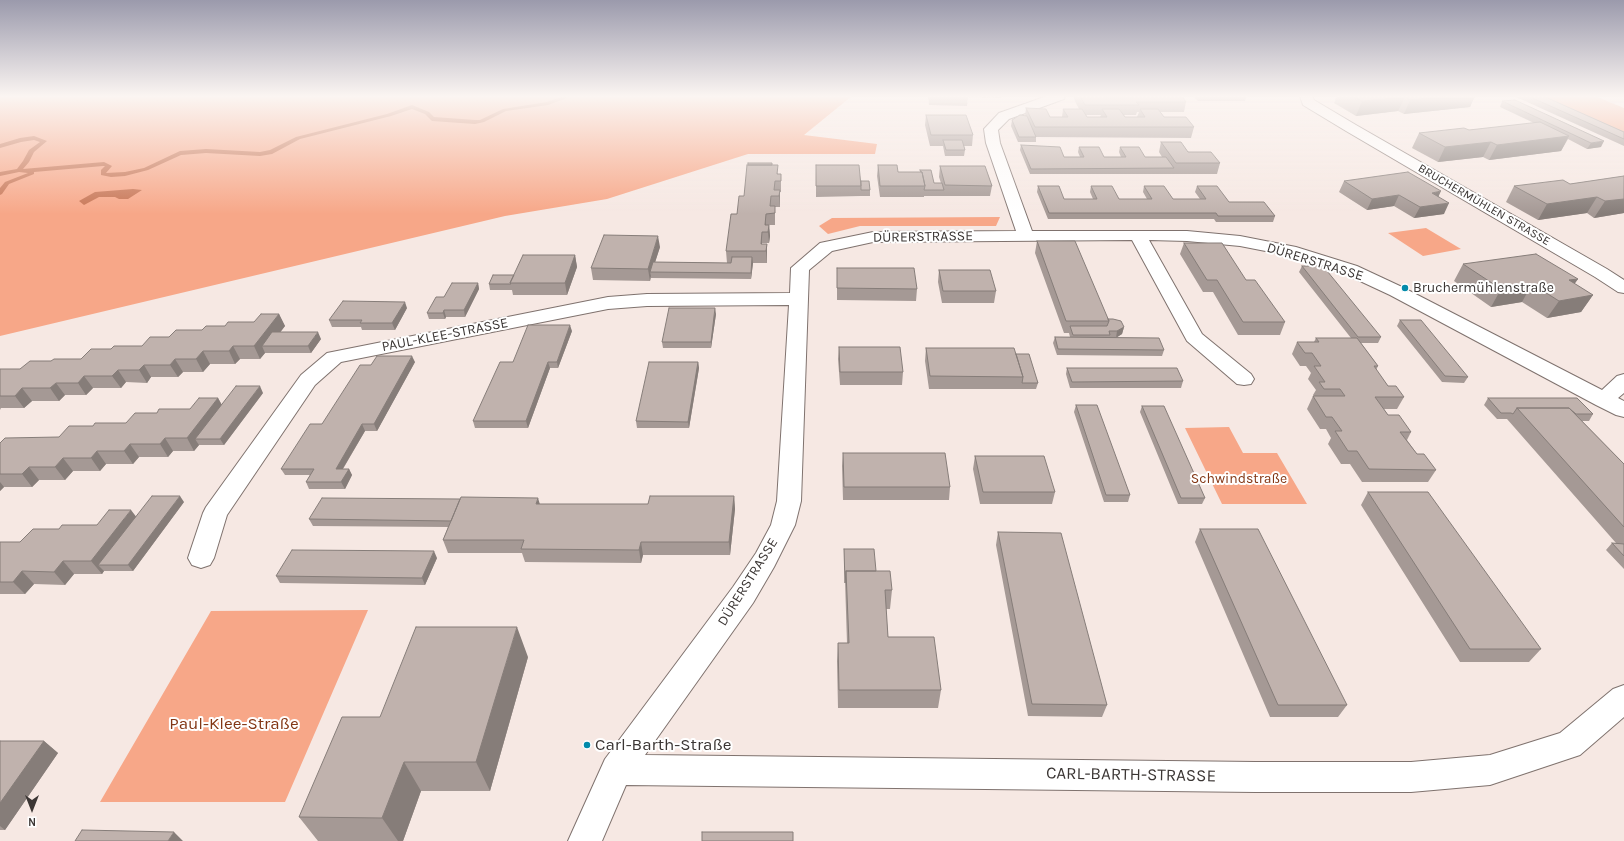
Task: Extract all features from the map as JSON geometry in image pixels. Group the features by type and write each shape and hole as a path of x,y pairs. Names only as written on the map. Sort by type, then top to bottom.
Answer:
{"street":[{"path":"992,135 993,144 1015,209 1026,236"},
{"name":"BRUCHERMÜHLEN STRASSE","path":"1363,135 1601,273 1624,288"},
{"path":"1138,235 1194,337 1244,379"},
{"name":"DÜRERSTRASSE","path":"584,841 616,770 743,595 765,560 783,525 789,501 800,268 826,247 873,237 1138,235 1187,236 1240,241 1290,251 1351,270 1410,298 1624,410"},
{"name":"PAUL-KLEE-STRASSE","path":"201,558 216,513 308,380 334,357 608,303 648,300 799,299"},
{"path":"1604,400 1624,381"},
{"name":"CARL-BARTH-STRASSE","path":"616,770 1254,777 1412,777 1490,770 1570,745 1624,698"}],"green space":[{"path":"0,135 806,135 877,144 875,154 748,154 607,199 505,216 0,336"},
{"path":"1616,135 1624,135 1624,139"},
{"path":"1000,217 996,226 860,226 828,234 819,226 832,218"},
{"path":"1426,228 1461,249 1423,256 1388,233"},
{"name":"Schwindstraße","path":"1229,427 1243,453 1277,453 1307,504 1222,504 1185,428"},
{"name":"Paul-Klee-Straße","path":"368,610 285,802 100,802 211,611"}],"shaded area":[{"path":"133,189 142,190 128,199 99,197 84,205 79,201 95,192"}],"building":[{"path":"1018,135 1035,135 1036,137 1019,137"},
{"path":"1423,135 1569,136 1497,145 1491,142 1445,147"},
{"path":"1575,135 1592,135 1604,141 1591,143"},
{"path":"1616,135 1624,135 1624,139"},
{"path":"943,140 962,140 965,150 946,150"},
{"path":"1161,142 1181,142 1188,152 1211,152 1220,163 1176,163"},
{"path":"1021,145 1060,147 1064,157 1084,157 1079,147 1099,147 1104,157 1126,157 1120,147 1139,147 1145,157 1166,157 1174,168 1031,169"},
{"path":"748,163 772,163 772,165 748,165"},
{"path":"747,165 778,165 777,174 781,174 781,181 775,181 774,190 780,190 779,196 771,196 770,206 775,206 775,213 766,214 765,225 769,225 768,232 762,232 761,244 767,244 766,251 726,251 731,214 737,214 739,196 744,196"},
{"path":"816,165 859,165 861,186 816,186"},
{"path":"878,165 897,165 898,172 922,172 925,186 880,186"},
{"path":"940,166 985,166 992,186 945,185"},
{"path":"920,170 931,170 934,183 942,183 944,190 924,190 925,186 922,172"},
{"path":"1408,172 1441,191 1432,193 1449,203 1420,207 1399,195 1372,199 1344,181"},
{"path":"1624,176 1624,199 1605,201 1597,197 1547,204 1514,186 1563,180 1570,184"},
{"path":"861,181 869,181 870,190 861,190"},
{"path":"1038,186 1059,186 1064,199 1097,199 1091,186 1112,186 1119,199 1152,199 1144,186 1164,186 1173,199 1206,199 1197,186 1217,186 1229,202 1264,202 1275,216 1218,216 1216,213 1049,213"},
{"path":"604,235 658,236 648,269 591,268"},
{"path":"1037,241 1075,241 1109,321 1066,321"},
{"path":"1184,243 1222,243 1246,280 1255,280 1285,322 1243,322 1217,280 1207,280"},
{"path":"1536,254 1578,279 1569,280 1593,295 1559,301 1532,284 1501,289 1463,264"},
{"path":"523,255 575,255 565,283 510,283"},
{"path":"732,257 752,257 751,273 650,272 653,262 731,263"},
{"path":"1302,266 1323,266 1381,337 1358,337"},
{"path":"837,268 914,268 917,289 837,288"},
{"path":"939,270 990,270 996,291 943,291"},
{"path":"493,275 514,275 510,283 511,284 489,284"},
{"path":"452,283 478,283 464,310 444,310 443,313 427,313 436,297 444,297"},
{"path":"343,301 405,302 392,323 360,323 362,320 329,320"},
{"path":"669,308 715,308 711,342 662,342"},
{"path":"261,314 279,314 254,346 233,346 229,351 203,351 196,359 175,359 170,365 144,365 139,370 118,370 112,376 84,376 78,383 56,383 50,388 22,388 15,396 0,396 0,369 20,369 30,361 81,359 91,349 111,349 114,346 142,346 150,337 169,337 176,330 202,330 206,326 225,326 228,322 254,322"},
{"path":"1108,319 1121,321 1124,327 1117,331 1109,331 1110,335 1073,335 1070,326 1107,326 1109,321"},
{"path":"1400,320 1421,320 1468,377 1445,376"},
{"path":"528,325 570,325 557,362 548,362 526,421 473,421 500,362 513,362"},
{"path":"272,332 318,332 308,346 262,346"},
{"path":"1055,337 1159,338 1164,350 1058,349"},
{"path":"1316,338 1357,338 1378,366 1374,366 1388,386 1396,386 1404,397 1375,397 1388,415 1399,415 1411,432 1400,432 1417,454 1424,454 1436,470 1369,469 1357,451 1348,451 1335,431 1342,431 1332,417 1326,417 1313,396 1345,396 1340,389 1324,389 1319,382 1325,382 1314,366 1321,366 1312,353 1305,353 1297,342 1319,342"},
{"path":"839,347 900,347 903,372 840,372"},
{"path":"926,348 1014,348 1023,377 930,376"},
{"path":"1016,354 1029,354 1038,383 1022,383 1023,377"},
{"path":"377,356 412,356 374,424 362,424 336,469 349,469 341,482 306,482 314,469 281,469 310,424 322,424 360,365 371,365"},
{"path":"649,362 698,362 688,422 636,421"},
{"path":"1067,368 1177,368 1183,381 1072,382"},
{"path":"236,386 260,386 220,439 195,439"},
{"path":"199,398 218,398 187,438 165,438 160,444 130,444 124,451 97,451 91,458 63,458 55,467 29,467 22,474 0,474 0,443 5,438 59,437 69,426 93,426 95,423 126,423 135,413 157,413 159,409 190,409"},
{"path":"1488,398 1577,398 1593,414 1576,414 1569,408 1517,408 1513,414 1501,413"},
{"path":"1076,405 1097,405 1130,495 1106,495"},
{"path":"1142,406 1164,406 1205,498 1181,498"},
{"path":"1517,408 1569,408 1624,464 1624,527"},
{"path":"843,453 945,453 950,487 844,487"},
{"path":"975,456 1044,456 1055,492 983,492"},
{"path":"1368,492 1428,492 1541,649 1470,649"},
{"path":"152,496 180,496 128,565 98,565"},
{"path":"650,496 734,496 729,542 641,542 639,550 521,549 524,540 443,540 461,497 538,498 536,504 648,504"},
{"path":"322,498 460,499 451,521 309,519"},
{"path":"109,510 131,510 91,561 63,561 54,572 22,571 13,582 0,582 0,542 20,542 33,529 59,529 62,525 97,525"},
{"path":"1200,529 1258,529 1347,705 1278,705"},
{"path":"998,532 1061,533 1107,705 1032,704"},
{"path":"1612,543 1624,544 1624,556"},
{"path":"844,549 874,549 876,571 846,571 845,583"},
{"path":"292,550 434,551 422,578 276,576"},
{"path":"846,571 890,571 892,590 885,590 888,637 934,637 941,690 839,690 838,643 849,643"},
{"path":"416,627 517,627 476,762 404,762 382,818 299,817 342,717 380,717"},
{"path":"0,741 44,741 0,803"},
{"path":"82,830 174,832 168,841 75,841"},
{"path":"702,832 793,832 793,841 702,841"}],"waterway":[{"path":"19,170 25,171 104,164 109,166 104,170 103,174 125,174 146,169 180,153 206,151 260,154 272,152 298,138 309,135"},
{"path":"0,146 20,140 34,138 44,141 31,151 26,162 19,170"},
{"path":"0,174 19,170"},
{"path":"0,193 7,183 32,173"}],"place":[{"name":"Bruchermühlenstraße","path":"1405,288"},
{"name":"Carl-Barth-Straße","path":"587,745"}]}
